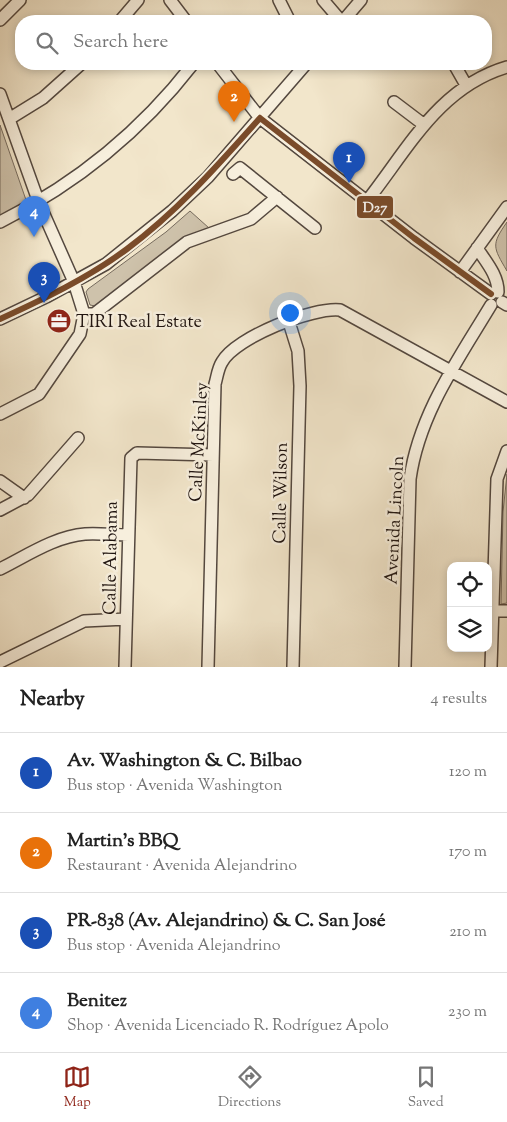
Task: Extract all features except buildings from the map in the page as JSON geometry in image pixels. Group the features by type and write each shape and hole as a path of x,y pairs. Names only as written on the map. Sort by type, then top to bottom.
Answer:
{"street":[{"path":"0,20 20,0"},
{"path":"125,15 138,0"},
{"path":"170,0 181,15"},
{"path":"279,0 286,15"},
{"path":"323,0 337,15"},
{"path":"347,15 361,0"},
{"path":"367,201 395,166 423,124 445,102 466,85 507,67"},
{"path":"9,119 43,98 74,70"},
{"path":"0,222 40,203 84,172 138,126 160,104 188,70"},
{"path":"223,70 260,118 498,300"},
{"path":"0,319 106,264 189,196 301,70"},
{"path":"457,70 466,85"},
{"path":"0,94 40,203 74,282 84,314 81,330 76,342 39,394 0,414"},
{"path":"394,102 423,124"},
{"path":"233,174 240,168 314,228"},
{"path":"84,314 94,314 187,242 251,219 277,197"},
{"path":"460,272 507,207"},
{"path":"477,248 497,281 498,300"},
{"name":"Avenida Lincoln","path":"405,667 410,479 414,454 426,418 452,370 498,300"},
{"name":"Calle McKinley","path":"208,667 215,384 222,361 241,342 315,312 340,310 507,402"},
{"name":"Calle Wilson","path":"288,322 298,351 300,386 293,667"},
{"path":"0,510 24,498 78,438"},
{"path":"491,667 497,479 507,451"},
{"name":"Calle Alabama","path":"125,667 130,463 137,453 213,455"},
{"path":"0,481 24,498"},
{"path":"0,569 57,541 71,537 84,534 128,535"},
{"path":"493,611 507,611"},
{"path":"0,662 84,621 126,619"}],"shaded area":[{"path":"0,125 26,200 23,204 0,216"},
{"path":"190,211 209,228 187,236 95,306 90,305 86,292 88,289 166,232"},
{"path":"507,222 507,271 497,251 496,241"},
{"path":"507,474 507,603 501,604 503,512"}],"transit line":[{"name":"D27","path":"260,118 414,238 491,294"},
{"name":"D27","path":"0,319 81,279 127,249 180,203 260,118"}],"place":[{"name":"Martin's BBQ","path":"234,122"},
{"name":"Av. Washington & C. Bilbao","path":"349,183"},
{"name":"Benitez","path":"34,237"},
{"name":"PR-838 (Av. Alejandrino) & C. San José","path":"44,303"},
{"name":"TIRI Real Estate","path":"59,321"}]}
